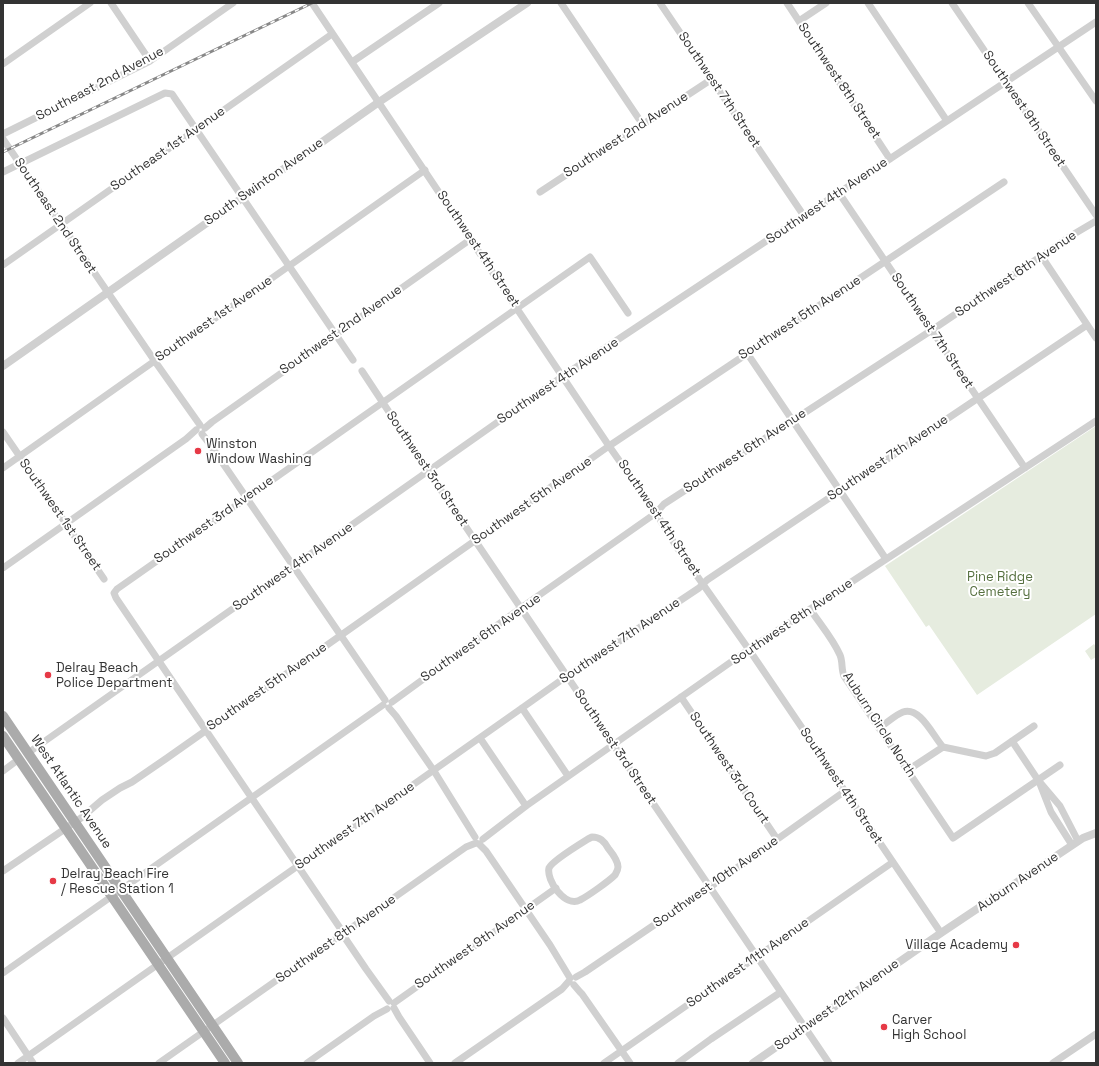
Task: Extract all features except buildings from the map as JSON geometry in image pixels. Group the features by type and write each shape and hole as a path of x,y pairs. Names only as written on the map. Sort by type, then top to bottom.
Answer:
{"main road":[{"name":"West Atlantic Avenue","path":"3,716 168,958 209,1028 225,1063"},
{"name":"West Atlantic Avenue","path":"4,737 159,964 238,1063"},
{"path":"4,737 18,750 25,754 28,753"},
{"path":"19,760 23,759 31,762 41,772"}],"street":[{"path":"3,64 90,3"},
{"path":"111,3 150,61"},
{"name":"Southeast 2nd Avenue","path":"3,134 150,61 233,3"},
{"name":"Southwest 4th Street","path":"312,3 609,446 656,513 676,546 752,654 941,933"},
{"path":"352,62 438,3"},
{"name":"South Swinton Avenue","path":"3,366 378,102 527,3"},
{"path":"561,3 639,119"},
{"name":"Southwest 7th Street","path":"660,3 804,216"},
{"name":"Southwest 8th Street","path":"787,3 890,159"},
{"path":"799,21 826,3"},
{"path":"868,3 947,121"},
{"name":"Southwest 9th Street","path":"952,3 1096,214"},
{"path":"1028,3 1096,101"},
{"name":"Southwest 4th Avenue","path":"28,753 563,376 1096,22"},
{"name":"Southeast 1st Avenue","path":"3,266 332,34"},
{"name":"Southwest 2nd Avenue","path":"540,192 712,79"},
{"path":"3,172 165,93 172,94 353,360"},
{"name":"Southeast 2nd Street","path":"3,139 192,414 192,419 201,429 209,443 434,771 467,824 472,825 479,839"},
{"name":"Southwest 1st Avenue","path":"3,468 425,170"},
{"name":"Southwest 5th Avenue","path":"3,871 66,828 102,800 132,782 476,541 609,446 1004,182"},
{"name":"Southwest 7th Street","path":"839,194 1025,468"},
{"name":"Southwest 6th Avenue","path":"3,973 375,711 379,711 521,608 656,513 664,504 932,330 1074,234 1096,221"},
{"name":"Southwest 2nd Avenue","path":"3,568 471,239"},
{"name":"Southwest 3rd Avenue","path":"159,661 116,598 114,593 117,589 590,257 628,313"},
{"path":"1042,257 1096,338"},
{"name":"Southwest 7th Avenue","path":"18,1063 567,676 699,588 703,583 840,490 1087,325"},
{"path":"748,352 792,421 886,559"},
{"name":"Southwest 3rd Street","path":"362,371 428,471 829,1063"},
{"name":"Southwest 8th Avenue","path":"159,1063 479,839 483,833 493,830 748,650 1096,420"},
{"name":"Southwest 1st Street","path":"3,432 104,579"},
{"name":"Auburn Circle North","path":"810,609 837,648 842,661 844,676 953,838 1038,780"},
{"path":"159,661 340,928 343,935 378,986 381,994 399,1017 430,1063"},
{"name":"Southwest 3rd Court","path":"681,697 777,839"},
{"path":"522,708 568,776"},
{"path":"880,728 902,712 913,712 920,716 943,747 986,756 995,753 1034,726"},
{"path":"480,738 526,806"},
{"path":"1012,741 1038,780 1060,806 1075,843"},
{"path":"908,770 943,747"},
{"path":"3,771 19,760"},
{"path":"1038,780 1060,766"},
{"path":"1038,780 1050,812 1075,843"},
{"name":"Southwest 10th Avenue","path":"455,1063 710,887 845,791"},
{"name":"Auburn Avenue","path":"941,933 1075,843 1096,833"},
{"path":"588,838 600,838 618,863 617,871 612,877 576,901 572,902 564,899 556,888 549,876 552,865 554,862 588,838"},
{"path":"479,839 564,967 568,970 573,981 630,1063"},
{"name":"Southwest 11th Avenue","path":"604,1063 893,862"},
{"name":"Southwest 9th Avenue","path":"307,1063 556,888"},
{"name":"Southwest 12th Avenue","path":"753,1063 941,933"},
{"path":"678,1063 781,992"},
{"path":"3,1018 33,1063"},
{"path":"1053,1063 1096,1034"}],"green space":[{"name":"Pine Ridge Cemetery","path":"1096,426 1096,614 977,695 929,625 926,627 885,566"},
{"path":"1094,644 1096,647 1096,657 1091,660 1085,651"}],"railway":[{"path":"3,152 312,3"}],"place":[{"name":"Winston Window Washing","path":"198,451"},
{"name":"Delray Beach Police Department","path":"48,675"},
{"name":"Delray Beach Fire / Rescue Station 1","path":"53,881"},
{"name":"Village Academy","path":"1016,945"},
{"name":"Carver High School","path":"884,1027"}]}
